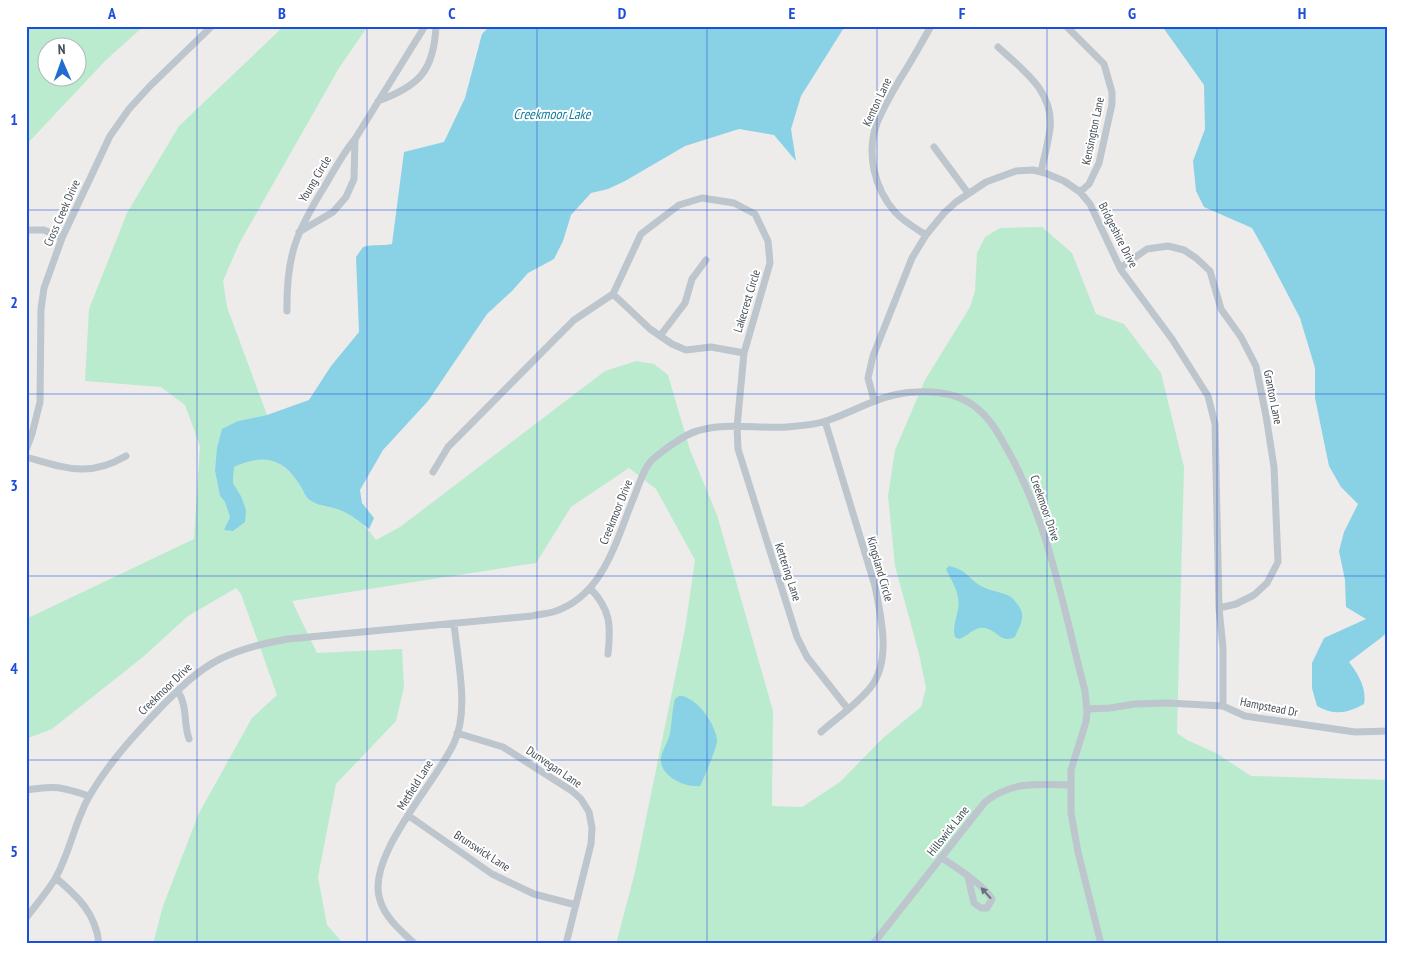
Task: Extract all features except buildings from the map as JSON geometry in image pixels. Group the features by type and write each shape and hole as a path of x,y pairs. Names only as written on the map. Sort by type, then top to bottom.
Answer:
{"street":[{"name":"Cross Creek Drive","path":"26,450 40,402 41,309 44,288 62,238 110,136 129,109 212,26"},
{"name":"Young Circle","path":"287,310 288,270 298,232 344,153 355,139 425,26"},
{"path":"378,101 398,94 415,82 428,67 435,47 436,26"},
{"name":"Kenton Lane","path":"926,235 896,213 884,196 876,177 872,157 872,140 876,124 885,105 931,26"},
{"name":"Kensington Lane","path":"1066,26 1104,64 1112,92 1112,104 1099,163 1094,178 1080,192"},
{"path":"998,47 1035,81 1047,102 1050,129 1041,172"},
{"name":"Young Circle","path":"298,232 333,212 346,197 354,179 355,139"},
{"path":"934,147 968,193"},
{"name":"Bridgeshire Drive","path":"874,400 868,378 873,356 912,258 926,235 944,213 968,193 986,182 1016,171 1034,170 1041,172 1064,181 1080,192 1090,204 1120,268 1172,339 1208,396 1215,424 1219,608 1223,648 1223,706"},
{"name":"Lakecrest Circle","path":"433,472 448,447 574,320 612,294 641,234 679,205 702,198 734,202 754,214 768,241 770,263 744,353 737,427"},
{"path":"26,230 44,230 62,238"},
{"name":"Granton Lane","path":"1120,268 1147,249 1168,246 1184,250 1196,258 1210,271 1221,309 1241,337 1256,366 1274,467 1278,562 1267,583 1254,596 1236,604 1219,608"},
{"path":"660,336 685,302 692,279 706,260"},
{"name":"Lakecrest Circle","path":"612,294 650,329 672,344 686,350 712,346 744,353"},
{"name":"Creekmoor Drive","path":"26,918 56,878 89,796 133,735 200,671 218,660 239,650 266,642 532,616 553,612 570,604 590,588 602,573 648,465 679,440 698,430 725,426 787,427 825,421 874,400 891,395 915,392 940,393 958,397 971,403 984,415 996,429 1025,482 1036,513 1052,565 1085,691 1086,722 1071,770 1071,813 1078,852 1101,944"},
{"name":"Kingsland Circle","path":"820,732 871,687 878,675 882,662 883,647 875,586 825,421"},
{"name":"Kettering Lane","path":"737,427 738,449 797,637 807,657 848,709"},
{"path":"26,457 66,468 83,470 100,468 126,456"},
{"path":"590,588 599,598 607,614 610,636 608,654"},
{"name":"Metfield Lane","path":"415,944 401,932 385,912 380,900 378,878 390,845 455,742 462,699 454,623"},
{"path":"178,691 186,714 185,728 189,739"},
{"name":"Hampstead Dr","path":"1087,709 1168,703 1223,706 1244,716 1254,718 1355,732 1388,731"},
{"name":"Dunvegan Lane","path":"457,733 503,747 572,792 581,799 589,812 592,844 566,944"},
{"name":"Hillswick Lane","path":"872,944 985,802 1009,788 1025,785 1070,785"},
{"path":"26,790 47,786 63,787 89,796"},
{"name":"Brunswick Lane","path":"409,816 492,874 534,894 576,905"},
{"path":"941,857 968,877"},
{"path":"56,878 78,897 91,916 99,944"}],"green space":[{"path":"26,26 144,26 88,79 88,38 38,38 38,88 80,88 26,145"},
{"path":"284,26 368,26 339,68 239,244 223,281 227,307 267,415 238,421 215,471 220,496 225,502 230,517 224,530 241,496 233,483 234,467 252,460 267,458 278,463 293,475 309,500 349,514 364,526 376,540 400,527 605,371 636,361 654,364 668,375 690,450 717,515 773,711 772,806 802,807 840,782 883,738 921,707 926,688 919,654 895,566 888,496 895,450 925,380 970,307 975,291 977,253 985,237 1000,228 1042,227 1072,253 1096,314 1124,324 1161,373 1184,467 1177,733 1187,740 1216,753 1251,776 1388,780 1388,944 616,944 635,872 685,629 695,560 656,489 629,468 571,507 536,563 292,601 317,653 402,649 404,687 396,721 336,784 318,877 327,925 344,944 153,944 163,906 199,813 252,718 277,695 241,594 236,588 188,616 143,657 52,729 26,739 26,619 194,539 200,446 185,405 161,387 85,381 89,309 127,213 179,126"}],"water":[{"name":"Creekmoor Lake","path":"490,26 845,26 801,96 791,129 796,161 774,135 739,129 685,146 625,181 608,189 591,193 571,215 563,241 554,259 528,273 487,314 428,401 383,450 360,490 362,503 374,518 369,529 344,512 311,501 291,473 284,467 269,460 261,460 234,467 233,483 241,496 246,510 245,522 233,531 224,530 230,517 225,502 220,496 215,471 217,448 222,429 238,421 267,415 309,400 331,366 359,332 356,257 363,247 392,244 404,152 444,142 465,98 482,34"},
{"path":"1162,26 1388,26 1388,631 1349,662 1361,682 1365,698 1364,704 1352,710 1335,712 1317,706 1312,688 1312,663 1324,638 1366,619 1346,607 1345,580 1339,551 1344,532 1358,504 1341,487 1329,466 1315,398 1315,368 1300,318 1252,228 1204,207 1196,191 1193,161 1205,129 1204,85"},
{"path":"949,566 964,572 981,586 1014,600 1022,612 1021,624 1015,637 1006,639 989,629 981,628 959,639 955,637 954,628 959,603 946,569"},
{"path":"679,696 692,700 704,712 716,735 715,750 700,786 688,785 675,780 665,772 662,766 661,757 670,734 673,707 675,699"}]}
